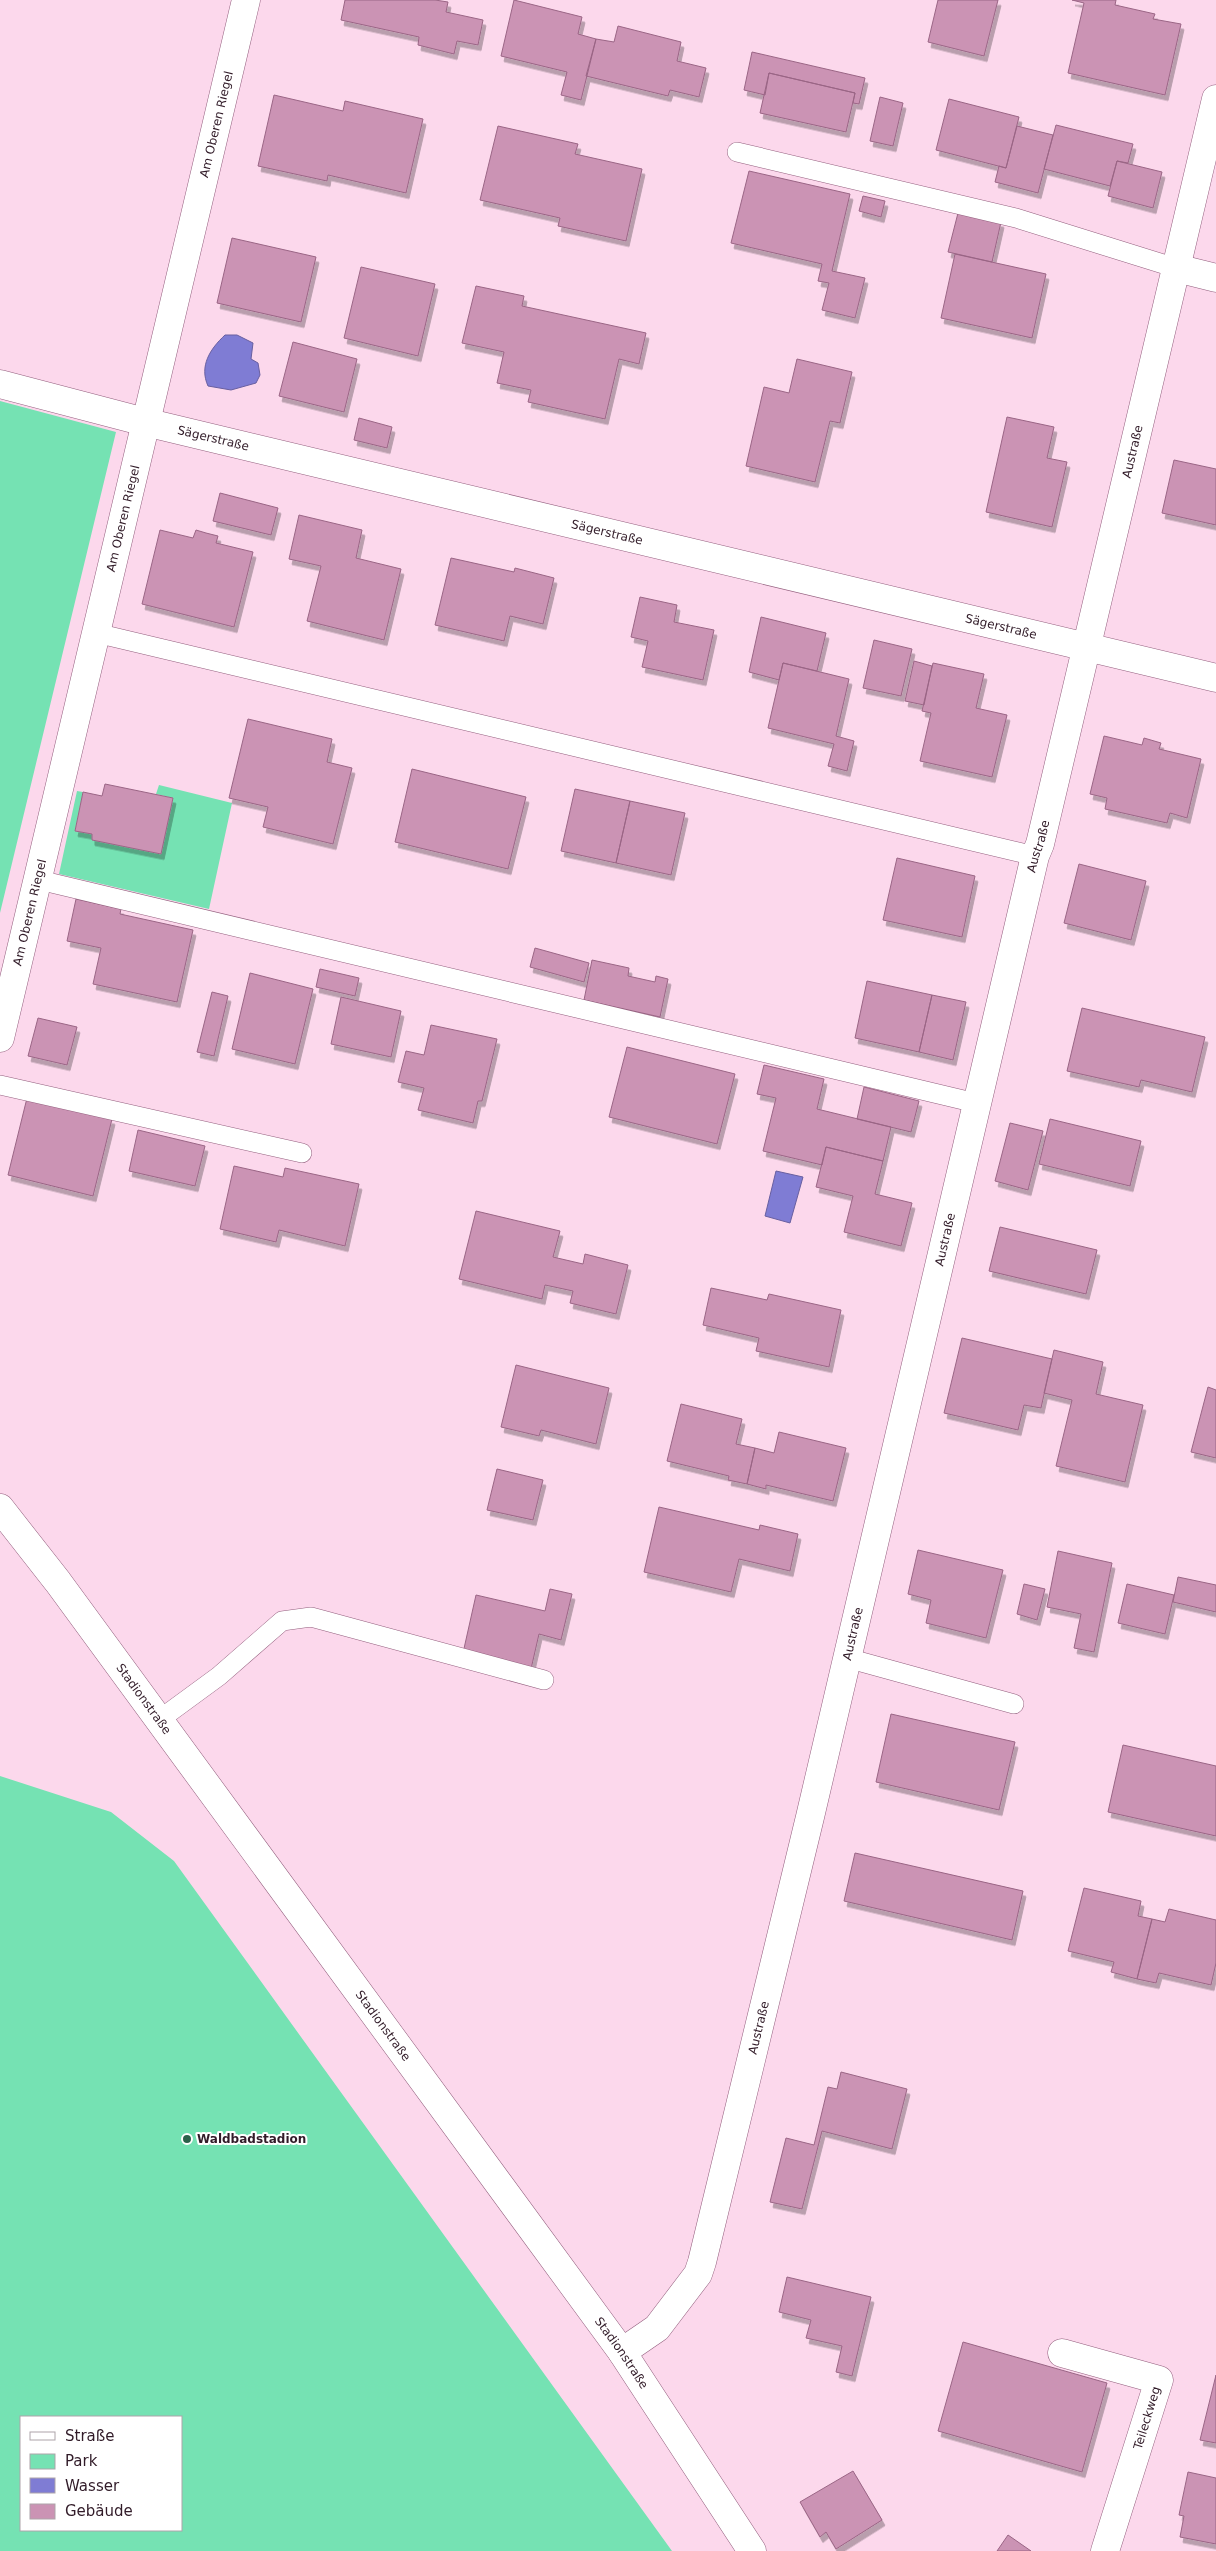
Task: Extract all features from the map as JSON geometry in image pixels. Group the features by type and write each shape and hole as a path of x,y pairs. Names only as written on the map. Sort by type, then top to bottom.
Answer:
{"street":[{"name":"Am Oberen Riegel","path":"0,1038 39,880 145,422 246,0"},
{"name":"Austraße","path":"622,2352 656,2328 698,2274 847,1658 1034,856 1040,844 1216,99"},
{"path":"1176,268 1216,278"},
{"name":"Sägerstraße","path":"0,384 145,422 1216,678"},
{"name":"Stadionstraße","path":"0,1508 159,1720 622,2352 752,2551"},
{"name":"Teileckweg","path":"1062,2353 1159,2380 1105,2551"}],"lane":[{"path":"737,152 1016,218 1176,268"},
{"path":"96,633 1034,856"},
{"path":"39,880 976,1103"},
{"path":"0,1085 302,1153"},
{"path":"159,1720 218,1676 282,1621 311,1617 544,1680"},
{"path":"847,1658 1014,1704"}],"green space":[{"path":"0,401 116,432 0,913"},
{"path":"159,785 232,803 209,909 59,874 77,791 83,792 75,831 92,834 92,840 161,854 173,798 156,794"},
{"name":"Waldbadstadion","path":"0,1776 111,1812 174,1861 672,2551 0,2551"}],"water":[{"path":"225,335 237,335 253,343 251,359 258,363 260,375 256,383 231,390 208,386 205,365 215,346"},
{"path":"776,1171 803,1177 790,1223 765,1216"}],"building":[{"path":"345,0 435,0 448,2 446,12 483,20 478,45 457,41 454,54 418,45 419,37 341,20"},
{"path":"514,0 582,17 578,34 596,39 581,100 561,95 567,72 501,56"},
{"path":"938,0 998,0 984,56 928,42"},
{"path":"1072,0 1116,0 1115,5 1155,14 1153,19 1181,24 1165,95 1068,73 1084,3"},
{"path":"618,26 681,42 677,61 706,68 699,97 670,90 668,96 586,76 596,39 614,42"},
{"path":"752,52 865,78 859,104 853,103 855,93 769,73 765,95 744,90"},
{"path":"769,73 855,93 846,132 760,113"},
{"path":"274,95 343,111 345,101 423,119 406,193 328,175 327,181 258,166"},
{"path":"880,97 903,103 893,146 870,141"},
{"path":"949,99 1019,117 1006,168 936,150"},
{"path":"1056,125 1133,144 1128,163 1117,161 1110,186 1044,169"},
{"path":"498,126 578,144 575,154 642,169 626,241 558,226 560,218 480,200"},
{"path":"1017,126 1053,135 1038,193 995,182 999,166 1006,168"},
{"path":"1117,161 1162,172 1153,208 1108,196"},
{"path":"749,171 850,194 832,271 865,278 855,318 822,310 829,283 818,281 822,264 731,243"},
{"path":"863,196 885,201 881,217 859,211"},
{"path":"958,213 1001,222 992,262 948,252"},
{"path":"232,238 316,257 301,322 217,303"},
{"path":"955,254 1046,274 1032,338 941,318"},
{"path":"361,267 435,284 418,356 344,338"},
{"path":"476,286 524,296 522,306 646,333 639,364 619,359 605,419 528,402 531,390 497,383 504,352 462,343"},
{"path":"293,342 357,359 344,412 279,396"},
{"path":"797,359 852,372 840,423 830,421 815,482 746,466 764,387 789,393"},
{"path":"1007,417 1054,427 1047,458 1067,462 1052,527 986,512"},
{"path":"359,418 392,427 387,448 354,440"},
{"path":"1174,460 1216,469 1216,525 1162,513"},
{"path":"220,493 278,508 271,535 213,521"},
{"path":"299,515 362,530 356,558 401,569 384,640 307,621 321,566 289,559"},
{"path":"160,530 193,538 196,530 218,536 216,543 253,552 234,627 142,604"},
{"path":"451,558 514,572 515,568 554,578 543,624 510,616 504,641 435,625"},
{"path":"640,597 677,605 674,622 714,630 703,680 642,667 648,641 631,637"},
{"path":"761,617 826,633 817,671 783,663 779,680 749,672"},
{"path":"874,640 912,649 901,696 863,688"},
{"path":"914,661 932,666 924,705 905,701"},
{"path":"783,663 849,679 836,736 854,741 847,771 828,766 834,744 768,728"},
{"path":"933,663 984,674 976,708 1007,715 992,777 920,761 931,713 922,711"},
{"path":"248,719 332,739 327,762 352,768 333,844 263,827 268,807 229,798"},
{"path":"1104,736 1142,745 1144,738 1161,743 1159,749 1201,759 1187,818 1170,813 1167,823 1105,809 1107,798 1090,794"},
{"path":"412,769 526,797 508,869 395,842"},
{"path":"105,784 173,798 161,854 92,840 92,834 75,831 83,792 102,796"},
{"path":"575,789 630,801 616,863 561,851"},
{"path":"630,801 685,813 671,875 616,863"},
{"path":"897,858 975,876 962,937 883,920"},
{"path":"1079,864 1146,881 1131,940 1064,923"},
{"path":"76,899 121,909 120,914 193,930 177,1002 93,984 101,948 67,941"},
{"path":"535,948 589,963 584,982 530,967"},
{"path":"592,960 629,968 628,976 655,982 656,976 668,979 660,1017 584,1000"},
{"path":"320,969 359,978 355,996 316,987"},
{"path":"250,973 313,989 295,1064 232,1049"},
{"path":"867,981 932,995 919,1052 855,1038"},
{"path":"212,992 228,996 214,1056 197,1052"},
{"path":"932,995 966,1002 953,1060 919,1052"},
{"path":"341,997 401,1011 391,1057 331,1044"},
{"path":"1082,1008 1205,1037 1192,1092 1141,1080 1139,1087 1067,1071"},
{"path":"38,1018 77,1027 67,1065 28,1056"},
{"path":"431,1025 497,1039 482,1101 478,1101 473,1123 418,1110 424,1088 398,1082 406,1051 424,1055"},
{"path":"627,1047 735,1074 717,1144 609,1117"},
{"path":"764,1065 824,1079 817,1109 891,1127 883,1161 826,1147 822,1165 763,1151 776,1098 757,1094"},
{"path":"864,1087 919,1101 911,1132 857,1119"},
{"path":"27,1098 112,1119 93,1196 8,1175"},
{"path":"1050,1119 1141,1141 1130,1186 1039,1164"},
{"path":"1010,1123 1043,1131 1028,1190 995,1181"},
{"path":"138,1130 205,1146 195,1186 129,1171"},
{"path":"826,1147 883,1161 875,1194 912,1203 901,1246 844,1232 853,1196 816,1187"},
{"path":"234,1166 283,1177 285,1168 359,1184 345,1246 279,1230 276,1242 220,1229"},
{"path":"476,1211 560,1231 553,1257 583,1264 585,1254 628,1265 616,1314 570,1303 573,1291 545,1285 542,1299 459,1279"},
{"path":"1000,1227 1097,1250 1086,1294 989,1271"},
{"path":"711,1288 767,1300 769,1294 841,1310 829,1367 756,1351 759,1338 703,1325"},
{"path":"962,1338 1052,1359 1041,1408 1024,1405 1018,1430 944,1413"},
{"path":"1054,1350 1103,1362 1096,1394 1143,1405 1125,1482 1056,1466 1072,1400 1044,1393"},
{"path":"516,1365 609,1388 596,1444 541,1430 539,1436 501,1427"},
{"path":"1208,1387 1216,1390 1216,1458 1191,1452"},
{"path":"681,1404 742,1419 736,1444 755,1448 747,1484 728,1480 729,1476 667,1461"},
{"path":"779,1432 846,1448 833,1501 766,1485 766,1489 747,1484 755,1448 774,1453"},
{"path":"497,1469 543,1480 533,1520 487,1510"},
{"path":"659,1507 759,1530 760,1525 798,1534 790,1571 739,1559 731,1592 644,1572"},
{"path":"918,1550 1003,1570 986,1638 926,1623 931,1600 908,1594"},
{"path":"1058,1551 1112,1563 1094,1652 1074,1648 1081,1614 1047,1607"},
{"path":"1178,1577 1216,1585 1216,1612 1173,1602"},
{"path":"1024,1584 1045,1589 1037,1620 1017,1614"},
{"path":"1127,1584 1174,1595 1165,1634 1118,1623"},
{"path":"550,1589 572,1594 561,1640 539,1634 531,1669 463,1653 476,1595 545,1611"},
{"path":"891,1714 1015,1742 999,1810 876,1782"},
{"path":"1123,1745 1216,1766 1216,1836 1108,1812"},
{"path":"855,1853 1023,1891 1012,1940 844,1901"},
{"path":"1084,1888 1141,1901 1138,1916 1152,1919 1137,1979 1111,1972 1114,1962 1068,1951"},
{"path":"1169,1909 1216,1920 1216,1963 1211,1985 1159,1973 1156,1983 1137,1979 1152,1919 1165,1922"},
{"path":"841,2072 907,2089 892,2149 822,2131 802,2209 770,2202 786,2138 814,2145 828,2087 837,2089"},
{"path":"787,2277 871,2297 852,2376 836,2372 842,2346 806,2338 811,2320 779,2312"},
{"path":"963,2342 1107,2383 1082,2472 938,2431"},
{"path":"1216,2375 1216,2443 1200,2440"},
{"path":"853,2471 882,2520 836,2549 826,2532 820,2537 800,2502"},
{"path":"1188,2472 1216,2478 1216,2544 1180,2537 1184,2516 1179,2515"},
{"path":"1008,2535 1031,2551 997,2551"}],"place":[{"name":"Waldbadstadion","path":"187,2139"}]}
